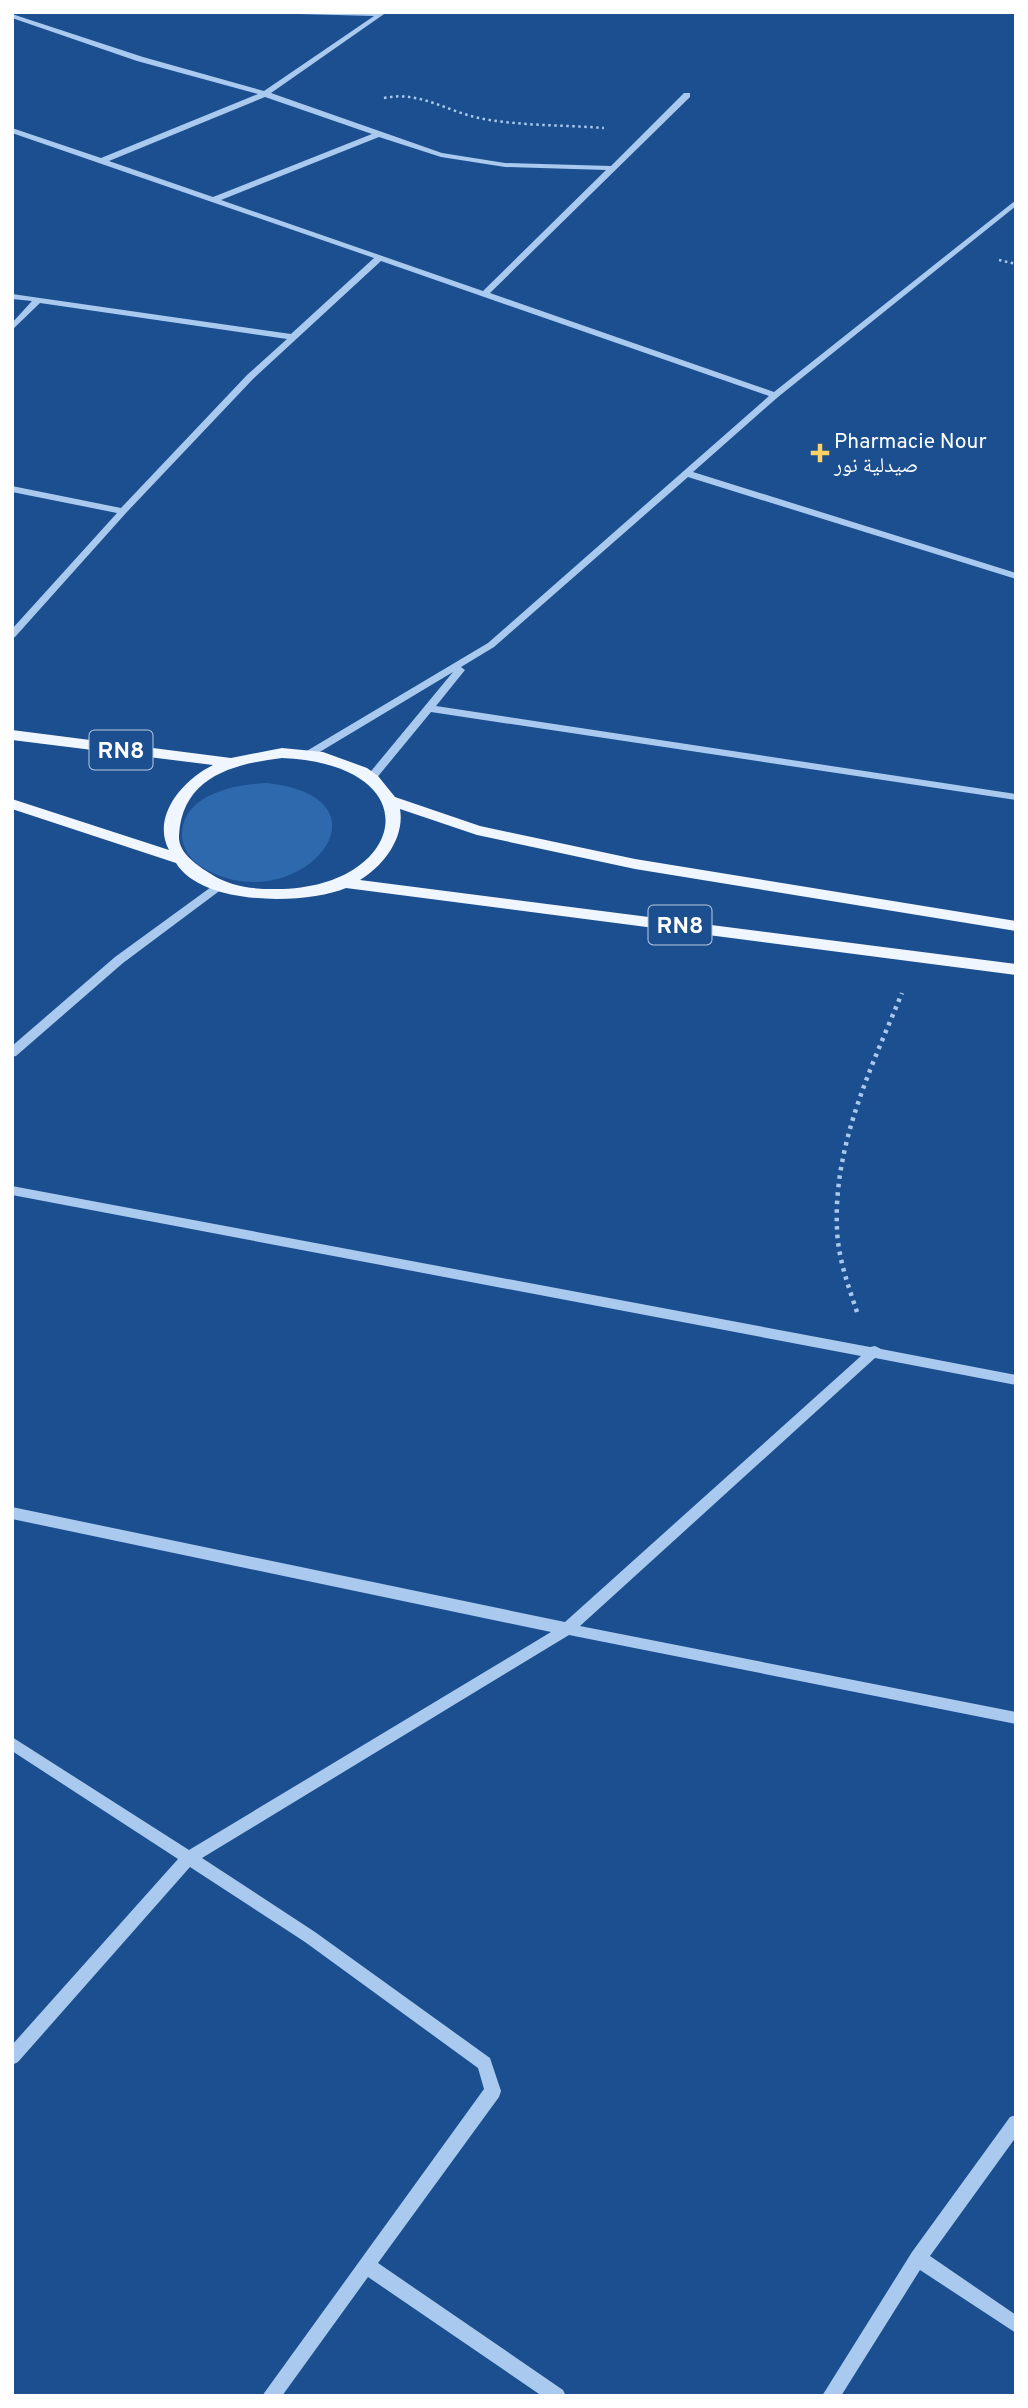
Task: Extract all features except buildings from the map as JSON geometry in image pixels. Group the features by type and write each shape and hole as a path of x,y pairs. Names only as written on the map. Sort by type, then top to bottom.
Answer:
{"main road":[{"name":"RN8","path":"12,735 230,763"},
{"name":"RN8","path":"282,753 309,754 343,763 371,778 389,800 395,822 388,845 371,866 344,883 313,893 281,897 247,894 218,886 197,874 181,859 171,838 172,816 183,795 203,777 230,763 282,753"},
{"name":"RN8","path":"389,800 477,830 635,864 1016,926"},
{"name":"RN8","path":"12,804 181,859"},
{"name":"RN8","path":"344,883 1016,970"}],"street":[{"path":"12,24 16,18 30,12"},
{"path":"298,12 383,13"},
{"path":"102,161 265,94 383,13"},
{"path":"16,18 140,59 265,94 334,117 376,135 441,155 491,163 613,168"},
{"path":"484,294 687,95"},
{"path":"12,130 775,394"},
{"path":"213,200 376,135"},
{"path":"309,754 491,645 775,394 1016,202"},
{"path":"12,635 122,511 250,377 379,258"},
{"path":"12,296 293,337"},
{"path":"12,328 38,300"},
{"path":"687,472 1016,576"},
{"path":"12,489 122,511"},
{"path":"371,778 466,662"},
{"path":"428,708 1016,797"},
{"path":"12,1052 119,960 218,886"},
{"path":"12,1190 1016,1380"},
{"path":"12,2057 189,1858 567,1629 875,1352"},
{"path":"12,1513 567,1629 1016,1718"},
{"path":"12,1744 310,1937 484,2063 493,2091 271,2396"},
{"path":"831,2396 918,2258 1016,2123"},
{"path":"918,2258 1016,2325"},
{"path":"367,2266 557,2396"}],"path":[{"path":"334,117 399,93 477,118 650,131"},
{"path":"875,1352 845,1286 837,1232 838,1177 847,1129 916,956"}],"shaded area":[{"path":"267,783 307,793 328,810 332,830 322,851 302,868 275,880 242,881 207,870 197,863 188,854 182,838 185,819 192,808 214,793"}],"place":[{"name":"Pharmacie Nour صيدلية نور","path":"820,453"}]}
